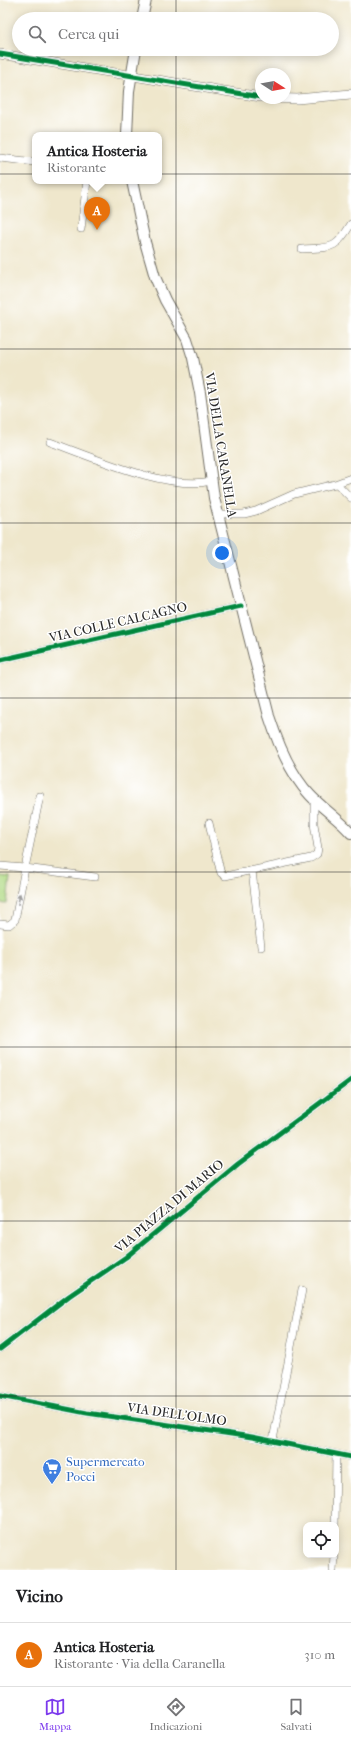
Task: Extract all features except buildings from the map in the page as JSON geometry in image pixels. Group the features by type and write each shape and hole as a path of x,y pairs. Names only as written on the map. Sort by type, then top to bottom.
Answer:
{"main road":[{"path":"143,12 146,0"},
{"path":"127,132 131,76 135,56"},
{"name":"VIA DELLA CARANELLA","path":"133,184 152,268 163,296 182,330 192,354 199,387 211,482 262,693 273,730 295,775 314,798 351,833"}],"street":[{"path":"0,54 255,95"},
{"path":"291,99 351,94"},
{"path":"0,158 32,162"},
{"path":"81,229 87,184"},
{"path":"302,249 335,245 342,239 351,224"},
{"path":"50,442 102,461 162,480 190,483 211,482"},
{"path":"218,514 254,512 294,494 337,484 351,478"},
{"path":"337,484 351,498"},
{"name":"VIA COLLE CALCAGNO","path":"0,660 241,606"},
{"path":"0,924 9,926 15,920 40,796"},
{"path":"209,823 220,870 223,875 229,876 315,856 318,848 314,824 314,798"},
{"path":"0,866 95,877"},
{"path":"252,871 261,947"},
{"name":"VIA PIAZZA DI MARIO","path":"0,1349 65,1299 126,1257 246,1158 351,1080"},
{"path":"273,1440 302,1290"},
{"name":"VIA DELL'OLMO","path":"0,1396 87,1413 273,1440 351,1457"},
{"path":"335,1522 336,1454"},
{"path":"333,1570 334,1558"}],"green space":[{"path":"0,876 10,877 7,904 0,903"}],"cycle path":[{"path":"0,54 12,56"},
{"path":"12,56 255,96"},
{"path":"0,660 241,606"},
{"path":"0,1349 69,1296 126,1257 238,1164 351,1080"},
{"path":"0,1396 87,1413 252,1437 351,1457"}],"place":[{"name":"Antica Hosteria","path":"97,230"},
{"name":"Supermercato Pocci","path":"52,1485"}]}
